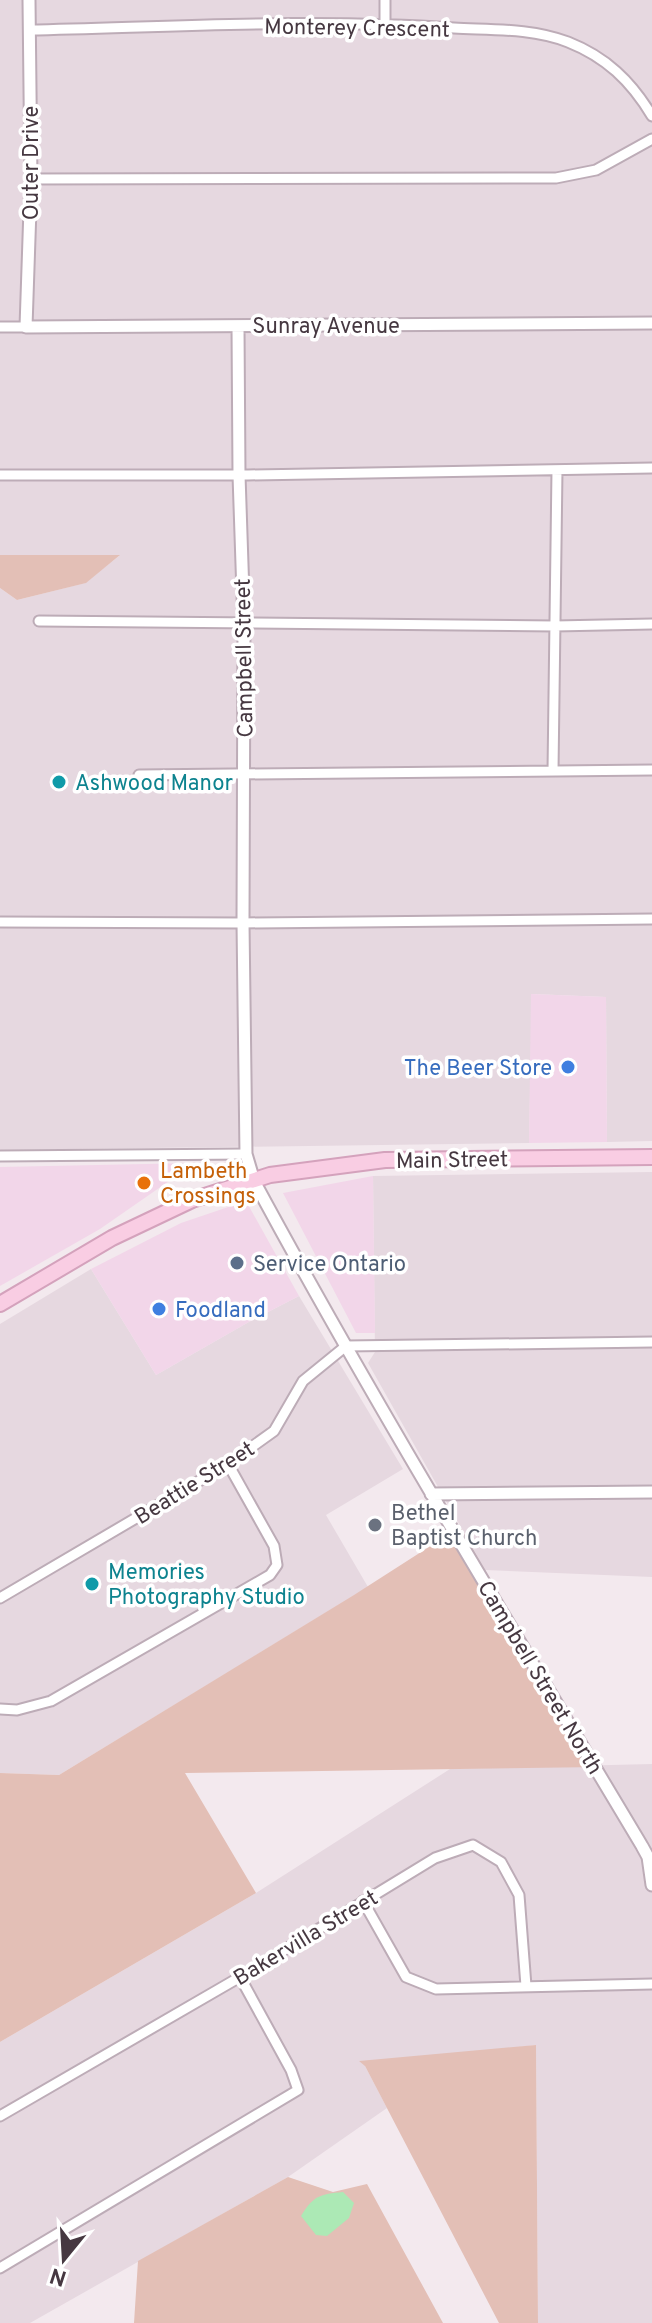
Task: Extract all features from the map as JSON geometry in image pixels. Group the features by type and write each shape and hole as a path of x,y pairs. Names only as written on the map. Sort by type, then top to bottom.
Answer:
{"main road":[{"name":"Main Street","path":"0,1304 112,1238 192,1200 270,1175 385,1160 652,1157"}],"street":[{"name":"Outer Drive","path":"26,327 31,179 29,0"},
{"path":"385,0 385,23"},
{"name":"Monterey Crescent","path":"29,30 385,23 538,33 568,42 619,72 639,93 652,116"},
{"path":"31,179 556,178 596,170 652,139"},
{"name":"Sunray Avenue","path":"0,327 652,323"},
{"name":"Campbell Street","path":"238,326 244,624 246,1154 254,1181"},
{"path":"0,475 239,475 652,468"},
{"path":"553,771 557,470"},
{"path":"39,621 555,626 652,624"},
{"path":"139,775 652,770"},
{"path":"0,922 652,919"},
{"path":"0,1156 246,1154"},
{"name":"Campbell Street North","path":"254,1181 431,1494 647,1844 652,1885"},
{"path":"346,1346 652,1342"},
{"name":"Beattie Street","path":"0,1598 228,1464 274,1431 303,1381 346,1346"},
{"path":"0,1709 17,1710 51,1701 270,1575 277,1565 274,1546 228,1464"},
{"path":"431,1494 652,1492"},
{"name":"Bakervilla Street","path":"0,2116 240,1977 435,1858 473,1845 501,1862 519,1895 526,1986"},
{"path":"363,1901 406,1977 436,1989 652,1984"},
{"path":"0,2268 298,2090 291,2070 240,1977"}],"shaded area":[{"path":"0,0 652,0 652,1141 607,1142 606,997 532,994 529,1143 0,1150 0,588 17,600 85,583 119,556 0,555"},
{"path":"0,555 120,555 86,583 17,600 0,588"},
{"path":"531,994 606,997 607,1142 529,1143"},
{"path":"195,1163 100,1229 0,1286 0,1167"},
{"path":"652,1172 652,1577 485,1570 368,1363 375,1352 373,1176"},
{"path":"373,1176 375,1333 356,1333 283,1193"},
{"path":"246,1201 299,1296 156,1375 91,1269 181,1223"},
{"path":"91,1269 156,1375 299,1296 403,1469 326,1515 368,1587 59,1775 0,1773 0,1324"},
{"path":"460,1527 599,1767 185,1773 256,1893 0,2042 0,1773 59,1775"},
{"path":"652,1764 652,2323 538,2323 536,2045 365,2066 387,2108 288,2177 30,2323 0,2323 0,2042 256,1893 450,1769"},
{"path":"536,2045 538,2323 499,2323 365,2066 359,2061"},
{"path":"288,2177 333,2192 367,2184 443,2323 134,2323 138,2261"},
{"path":"343,2192 354,2203 349,2218 327,2236 316,2235 301,2216 318,2197"}],"place":[{"name":"Ashwood Manor","path":"59,782"},
{"name":"The Beer Store","path":"568,1067"},
{"name":"Lambeth Crossings","path":"144,1183"},
{"name":"Service Ontario","path":"237,1263"},
{"name":"Foodland","path":"159,1309"},
{"name":"Bethel Baptist Church","path":"375,1525"},
{"name":"Memories Photography Studio","path":"92,1584"}]}
